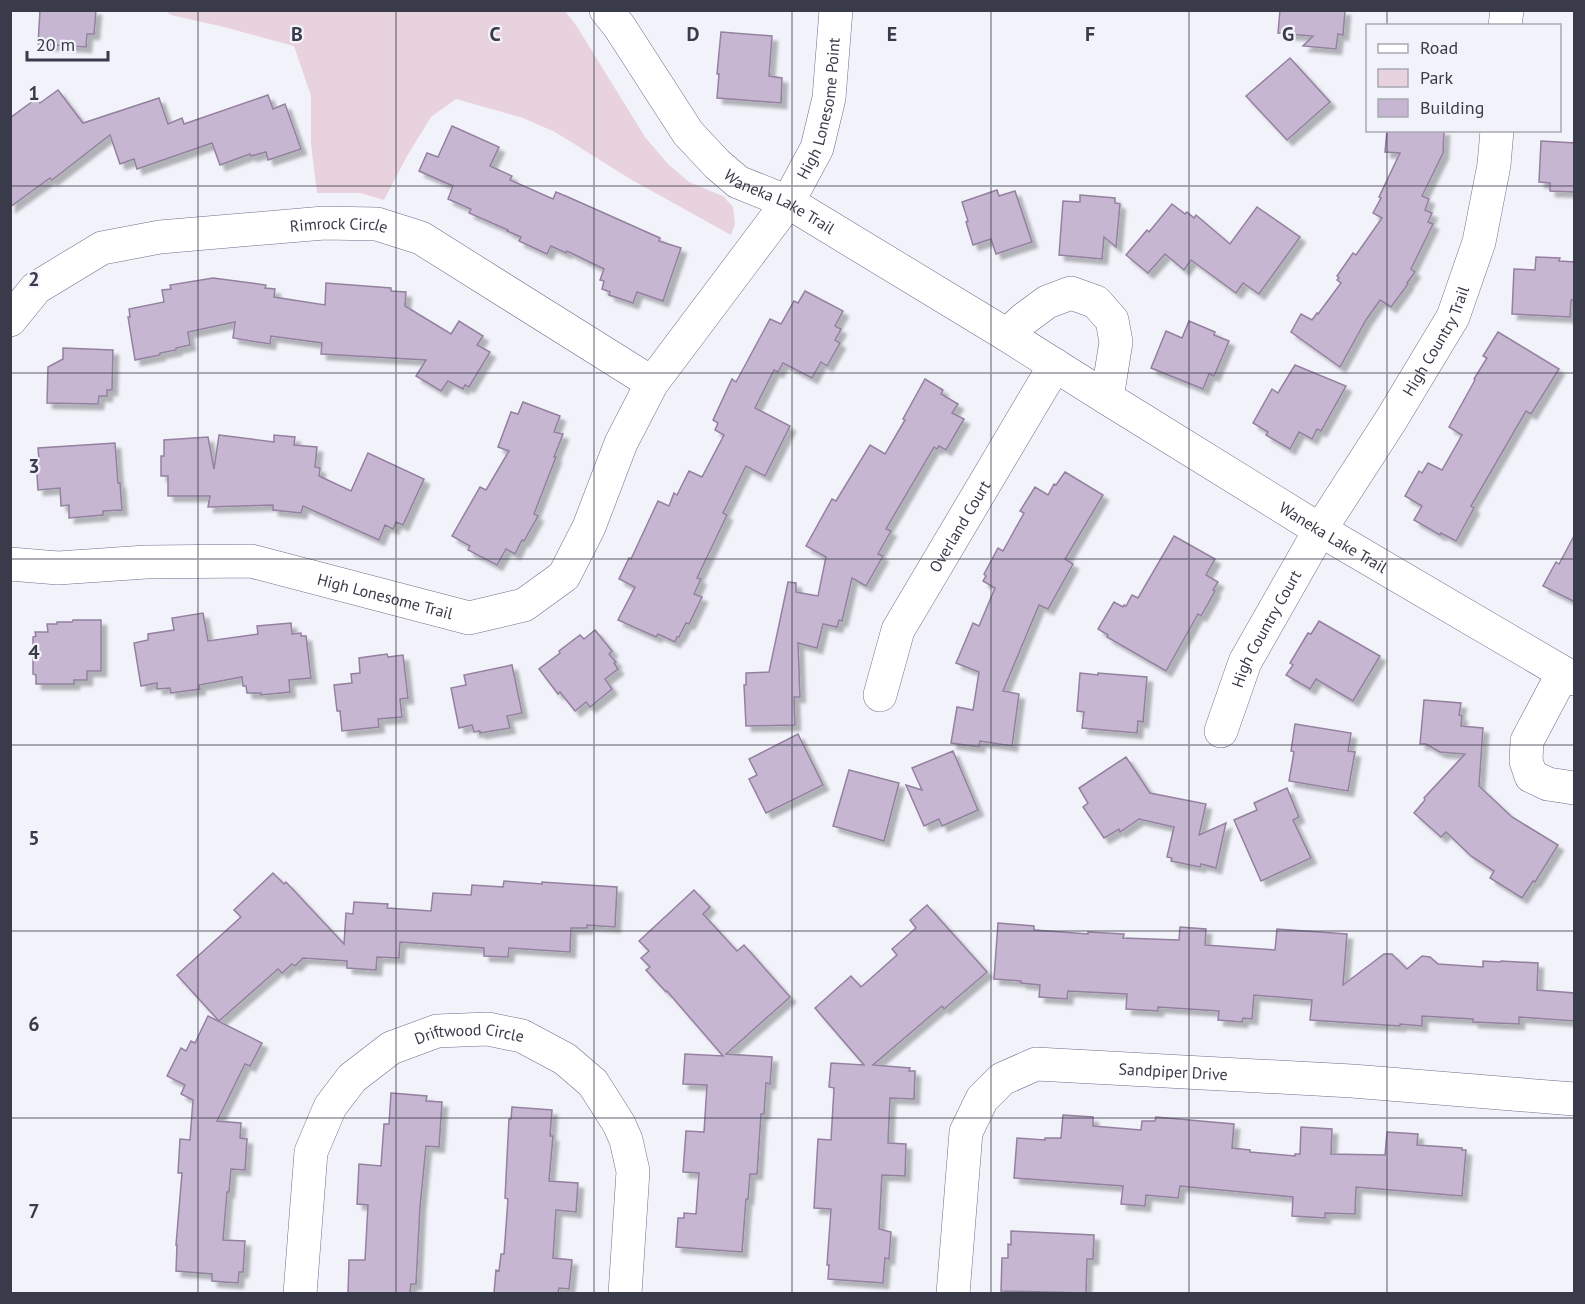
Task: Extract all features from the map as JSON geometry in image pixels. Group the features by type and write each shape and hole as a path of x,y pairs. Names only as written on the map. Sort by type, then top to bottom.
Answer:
{"street":[{"name":"Waneka Lake Trail","path":"606,10 619,26 688,133 717,164 738,182 788,202 1007,334 1320,530 1569,676 1527,741 1526,761 1531,776 1548,784 1575,788"},
{"name":"High Lonesome Point","path":"788,202 817,148 829,98 836,10"},
{"name":"High Country Trail","path":"1320,530 1391,420 1453,317 1479,242 1494,165 1497,132"},
{"name":"High Lonesome Trail","path":"10,564 58,568 146,562 251,561 469,618 524,606 564,576 589,527 621,443 652,383 788,202"},
{"name":"Rimrock Circle","path":"10,320 36,288 102,248 160,237 324,222 377,224 421,238 652,383"},
{"path":"1007,334 1047,302 1071,293 1096,302 1112,320 1116,342 1107,398"},
{"name":"Overland Court","path":"880,695 898,630 1055,365"},
{"name":"High Country Court","path":"1221,732 1245,662 1320,530"},
{"name":"Driftwood Circle","path":"300,1293 310,1152 330,1107 352,1078 391,1048 437,1031 488,1029 522,1036 565,1059 593,1083 620,1124 633,1171 625,1293"},
{"name":"Sandpiper Drive","path":"953,1293 966,1132 982,1099 1002,1079 1036,1064 1352,1081 1575,1098"}],"green space":[{"path":"165,11 565,11 645,137 668,164 689,182 723,196 733,207 735,224 731,235 632,180 555,132 523,118 456,99 431,117 384,200 360,193 317,193 311,144 311,96 294,46 171,15"}],"building":[{"path":"40,10 96,10 94,34 87,34 86,47 38,44"},
{"path":"1280,10 1345,10 1343,35 1338,34 1336,49 1303,46 1313,36 1278,33"},
{"path":"721,32 772,36 769,76 782,78 781,103 717,98"},
{"path":"1290,58 1330,102 1287,140 1246,96"},
{"path":"58,90 83,123 159,98 168,124 182,118 184,124 268,95 273,109 285,104 301,149 268,160 266,152 251,156 250,154 220,165 212,143 137,169 134,159 120,164 110,135 52,180 50,178 10,207 10,118 37,98 40,103"},
{"path":"452,126 499,147 490,166 512,176 510,180 553,199 556,192 660,238 659,241 681,248 663,301 637,292 633,303 609,295 610,292 602,289 604,281 600,280 604,269 551,246 547,254 519,241 521,237 508,230 469,213 471,209 448,199 453,186 419,171 427,153 438,157"},
{"path":"1387,132 1444,132 1443,153 1422,196 1429,199 1425,210 1432,213 1428,222 1433,224 1411,269 1415,272 1391,307 1380,300 1340,367 1291,332 1301,314 1312,320 1318,314 1341,283 1337,280 1339,278 1337,276 1353,253 1356,255 1382,218 1373,213 1400,153 1385,152"},
{"path":"1541,141 1575,143 1575,192 1550,191 1550,183 1539,182"},
{"path":"997,190 999,196 1015,191 1032,242 996,254 991,239 973,245 962,202"},
{"path":"1080,195 1115,198 1115,203 1120,204 1116,247 1104,237 1102,259 1059,255 1063,201 1080,202"},
{"path":"1172,204 1185,214 1187,212 1194,218 1196,215 1230,244 1257,207 1300,237 1259,294 1243,283 1236,293 1191,260 1184,270 1165,254 1148,273 1126,255"},
{"path":"1536,257 1560,258 1559,261 1575,262 1575,300 1571,300 1570,317 1512,314 1514,269 1535,270"},
{"path":"213,278 266,285 265,288 275,289 274,297 325,305 326,283 391,288 391,291 406,292 405,306 451,334 459,321 483,336 477,345 490,352 469,387 465,385 463,389 448,381 441,391 416,376 426,360 321,354 322,343 271,336 270,344 233,338 235,322 188,332 190,345 135,360 128,317 130,317 129,309 164,302 162,290 171,289 170,285"},
{"path":"805,291 843,311 835,326 841,329 835,340 840,343 827,366 821,362 812,378 783,363 778,372 774,370 755,408 790,426 765,476 746,466 723,513 727,515 697,578 701,579 694,594 702,597 689,624 686,623 675,642 658,634 656,637 618,620 635,587 619,579 658,501 669,506 674,493 677,495 689,471 702,477 724,435 715,430 718,423 713,420 732,379 736,382 770,319 781,324 794,301 798,303"},
{"path":"1189,321 1229,341 1214,376 1209,374 1203,389 1151,368 1166,331 1182,338"},
{"path":"1498,332 1559,369 1531,414 1526,411 1471,506 1474,508 1456,541 1414,520 1422,506 1405,496 1419,471 1422,473 1428,463 1442,470 1462,435 1449,427 1487,358 1483,356"},
{"path":"63,348 113,350 112,390 107,390 107,396 99,396 98,404 47,403 48,367 63,359"},
{"path":"1295,365 1346,386 1321,431 1317,429 1312,439 1299,432 1290,449 1266,435 1268,432 1253,423 1272,389 1278,393"},
{"path":"925,379 943,390 941,394 958,404 952,413 964,419 946,450 939,446 937,449 934,447 886,529 891,531 878,554 883,556 866,586 852,578 842,621 839,620 837,627 823,624 817,648 798,643 800,697 794,697 795,725 746,726 744,685 746,685 746,673 769,672 788,582 796,583 796,592 818,596 826,557 806,546 832,499 836,501 870,445 885,454"},
{"path":"523,402 560,416 554,432 563,434 534,514 538,516 515,554 506,549 497,565 468,550 470,546 452,536 480,487 486,490 509,451 498,447 511,412 518,414"},
{"path":"219,435 274,442 274,435 295,437 294,445 317,447 315,467 320,468 319,476 351,491 368,453 424,479 403,525 396,522 393,529 385,525 379,540 303,506 301,513 273,510 273,505 208,507 210,496 168,496 168,476 161,476 164,440 208,437 214,469"},
{"path":"115,443 122,510 103,511 103,515 69,518 69,505 61,506 60,488 38,490 36,460 39,460 38,448"},
{"path":"1065,472 1103,495 1065,559 1073,564 1048,609 1039,605 1003,691 1019,694 1012,746 980,741 979,747 951,743 957,707 973,710 979,672 956,663 973,623 979,626 995,588 983,581 986,576 984,574 998,548 1003,551 1024,513 1020,511 1035,487 1048,495"},
{"path":"1575,534 1575,602 1543,586 1556,562 1559,564"},
{"path":"1174,536 1215,559 1206,575 1218,582 1201,616 1198,614 1166,671 1107,637 1108,635 1098,629 1114,602 1123,607 1132,595 1138,598"},
{"path":"203,613 208,641 258,634 257,626 291,623 292,634 301,633 301,636 306,636 311,678 289,680 290,692 261,695 261,693 247,693 242,677 199,685 200,689 171,693 170,688 157,689 157,683 141,686 134,643 148,640 148,634 174,630 172,618"},
{"path":"73,620 101,620 101,671 87,671 87,680 74,680 74,684 36,684 36,675 33,674 35,632 48,632 47,624 72,622"},
{"path":"1319,621 1380,656 1353,701 1316,679 1310,689 1286,675 1293,665 1290,663 1308,633 1311,634"},
{"path":"595,630 612,651 609,654 616,662 614,663 618,669 605,679 612,689 590,707 586,702 575,711 560,692 558,694 539,669 580,635 584,639"},
{"path":"387,654 388,657 403,655 408,698 400,699 402,717 378,719 379,727 342,731 334,685 352,683 351,674 360,673 359,658"},
{"path":"512,665 522,713 507,716 510,728 480,733 480,731 474,732 472,725 459,728 451,688 466,685 464,675"},
{"path":"1080,673 1147,677 1143,722 1138,721 1137,733 1082,728 1084,712 1077,711"},
{"path":"1424,700 1461,703 1459,715 1462,716 1461,726 1483,728 1479,786 1512,817 1558,845 1522,898 1490,878 1494,871 1471,856 1446,832 1441,837 1414,813 1425,800 1424,798 1465,754 1440,752 1426,744 1420,744"},
{"path":"1295,724 1351,733 1348,751 1355,752 1348,791 1289,781 1294,752 1291,751"},
{"path":"798,734 823,785 766,813 749,779 757,775 749,759"},
{"path":"953,751 978,810 942,826 939,819 924,826 906,785 922,790 912,768"},
{"path":"1126,757 1150,793 1206,804 1199,835 1226,823 1216,868 1171,861 1172,858 1167,857 1174,827 1139,819 1120,832 1119,829 1104,838 1083,807 1088,803 1079,788"},
{"path":"849,770 899,783 884,841 833,826"},
{"path":"1287,788 1299,817 1293,820 1311,858 1261,881 1234,820 1257,810 1254,803"},
{"path":"273,873 284,884 286,882 344,944 346,913 353,914 354,902 388,904 387,908 431,911 433,893 471,895 472,885 503,887 504,881 617,887 615,927 587,925 587,928 571,928 570,952 509,948 508,957 484,956 484,948 400,942 399,958 377,957 376,970 347,968 347,961 303,958 295,966 292,964 282,973 278,969 219,1021 177,975 241,917 234,910"},
{"path":"694,890 710,907 703,914 737,951 744,945 790,997 726,1054 772,1057 770,1084 766,1083 764,1114 761,1114 757,1174 750,1174 748,1199 746,1199 742,1252 676,1247 678,1218 684,1218 684,1213 696,1214 699,1173 683,1172 686,1131 704,1132 707,1085 683,1084 685,1054 723,1056 646,970 650,967 641,958 649,951 639,941"},
{"path":"927,905 987,972 944,1009 942,1006 873,1065 910,1068 909,1071 915,1071 914,1099 890,1098 888,1143 906,1144 905,1176 882,1175 879,1229 891,1232 889,1259 885,1258 883,1283 828,1279 831,1209 814,1208 818,1139 831,1140 834,1088 829,1087 831,1063 864,1065 815,1008 851,976 861,987 897,955 892,949 916,928 910,920"},
{"path":"998,923 1034,926 1034,930 1124,934 1123,938 1179,940 1180,927 1206,929 1205,945 1275,950 1277,929 1347,934 1343,985 1384,954 1392,954 1407,969 1422,956 1430,957 1438,964 1483,967 1483,961 1538,963 1537,990 1575,993 1575,1021 1519,1017 1519,1024 1422,1016 1422,1026 1400,1024 1400,1026 1310,1020 1312,1000 1254,995 1252,1019 1243,1018 1242,1022 1218,1020 1219,1011 1158,1007 1158,1011 1126,1009 1127,994 1068,991 1067,999 1039,997 1040,985 994,979"},
{"path":"208,1016 262,1043 250,1066 245,1064 217,1121 241,1123 240,1138 247,1139 245,1170 231,1169 223,1240 245,1241 243,1272 239,1272 238,1283 212,1281 212,1274 176,1271 182,1173 178,1173 180,1139 190,1140 193,1100 181,1094 185,1085 167,1076 181,1048 186,1051 191,1041 195,1043"},
{"path":"391,1093 427,1096 426,1101 442,1102 439,1147 426,1146 416,1284 411,1284 410,1293 348,1293 349,1260 365,1260 368,1205 357,1204 359,1164 381,1166 384,1124 389,1124"},
{"path":"512,1107 552,1110 550,1136 553,1136 549,1181 578,1183 576,1212 556,1210 553,1258 572,1260 569,1289 559,1288 558,1293 494,1293 496,1270 499,1271 501,1254 504,1254 508,1199 505,1198 509,1119 511,1119"},
{"path":"1063,1115 1093,1117 1093,1126 1141,1130 1142,1121 1155,1121 1156,1117 1234,1124 1232,1148 1295,1156 1295,1154 1300,1154 1301,1127 1332,1129 1331,1154 1385,1155 1387,1132 1418,1134 1417,1145 1466,1150 1462,1196 1356,1187 1355,1214 1325,1213 1325,1218 1292,1216 1293,1197 1180,1186 1178,1198 1146,1195 1145,1206 1121,1204 1123,1186 1014,1178 1017,1138 1045,1140 1045,1138 1061,1138"},
{"path":"1011,1231 1094,1235 1093,1259 1087,1259 1086,1293 1001,1291 1002,1258 1008,1258"}]}
